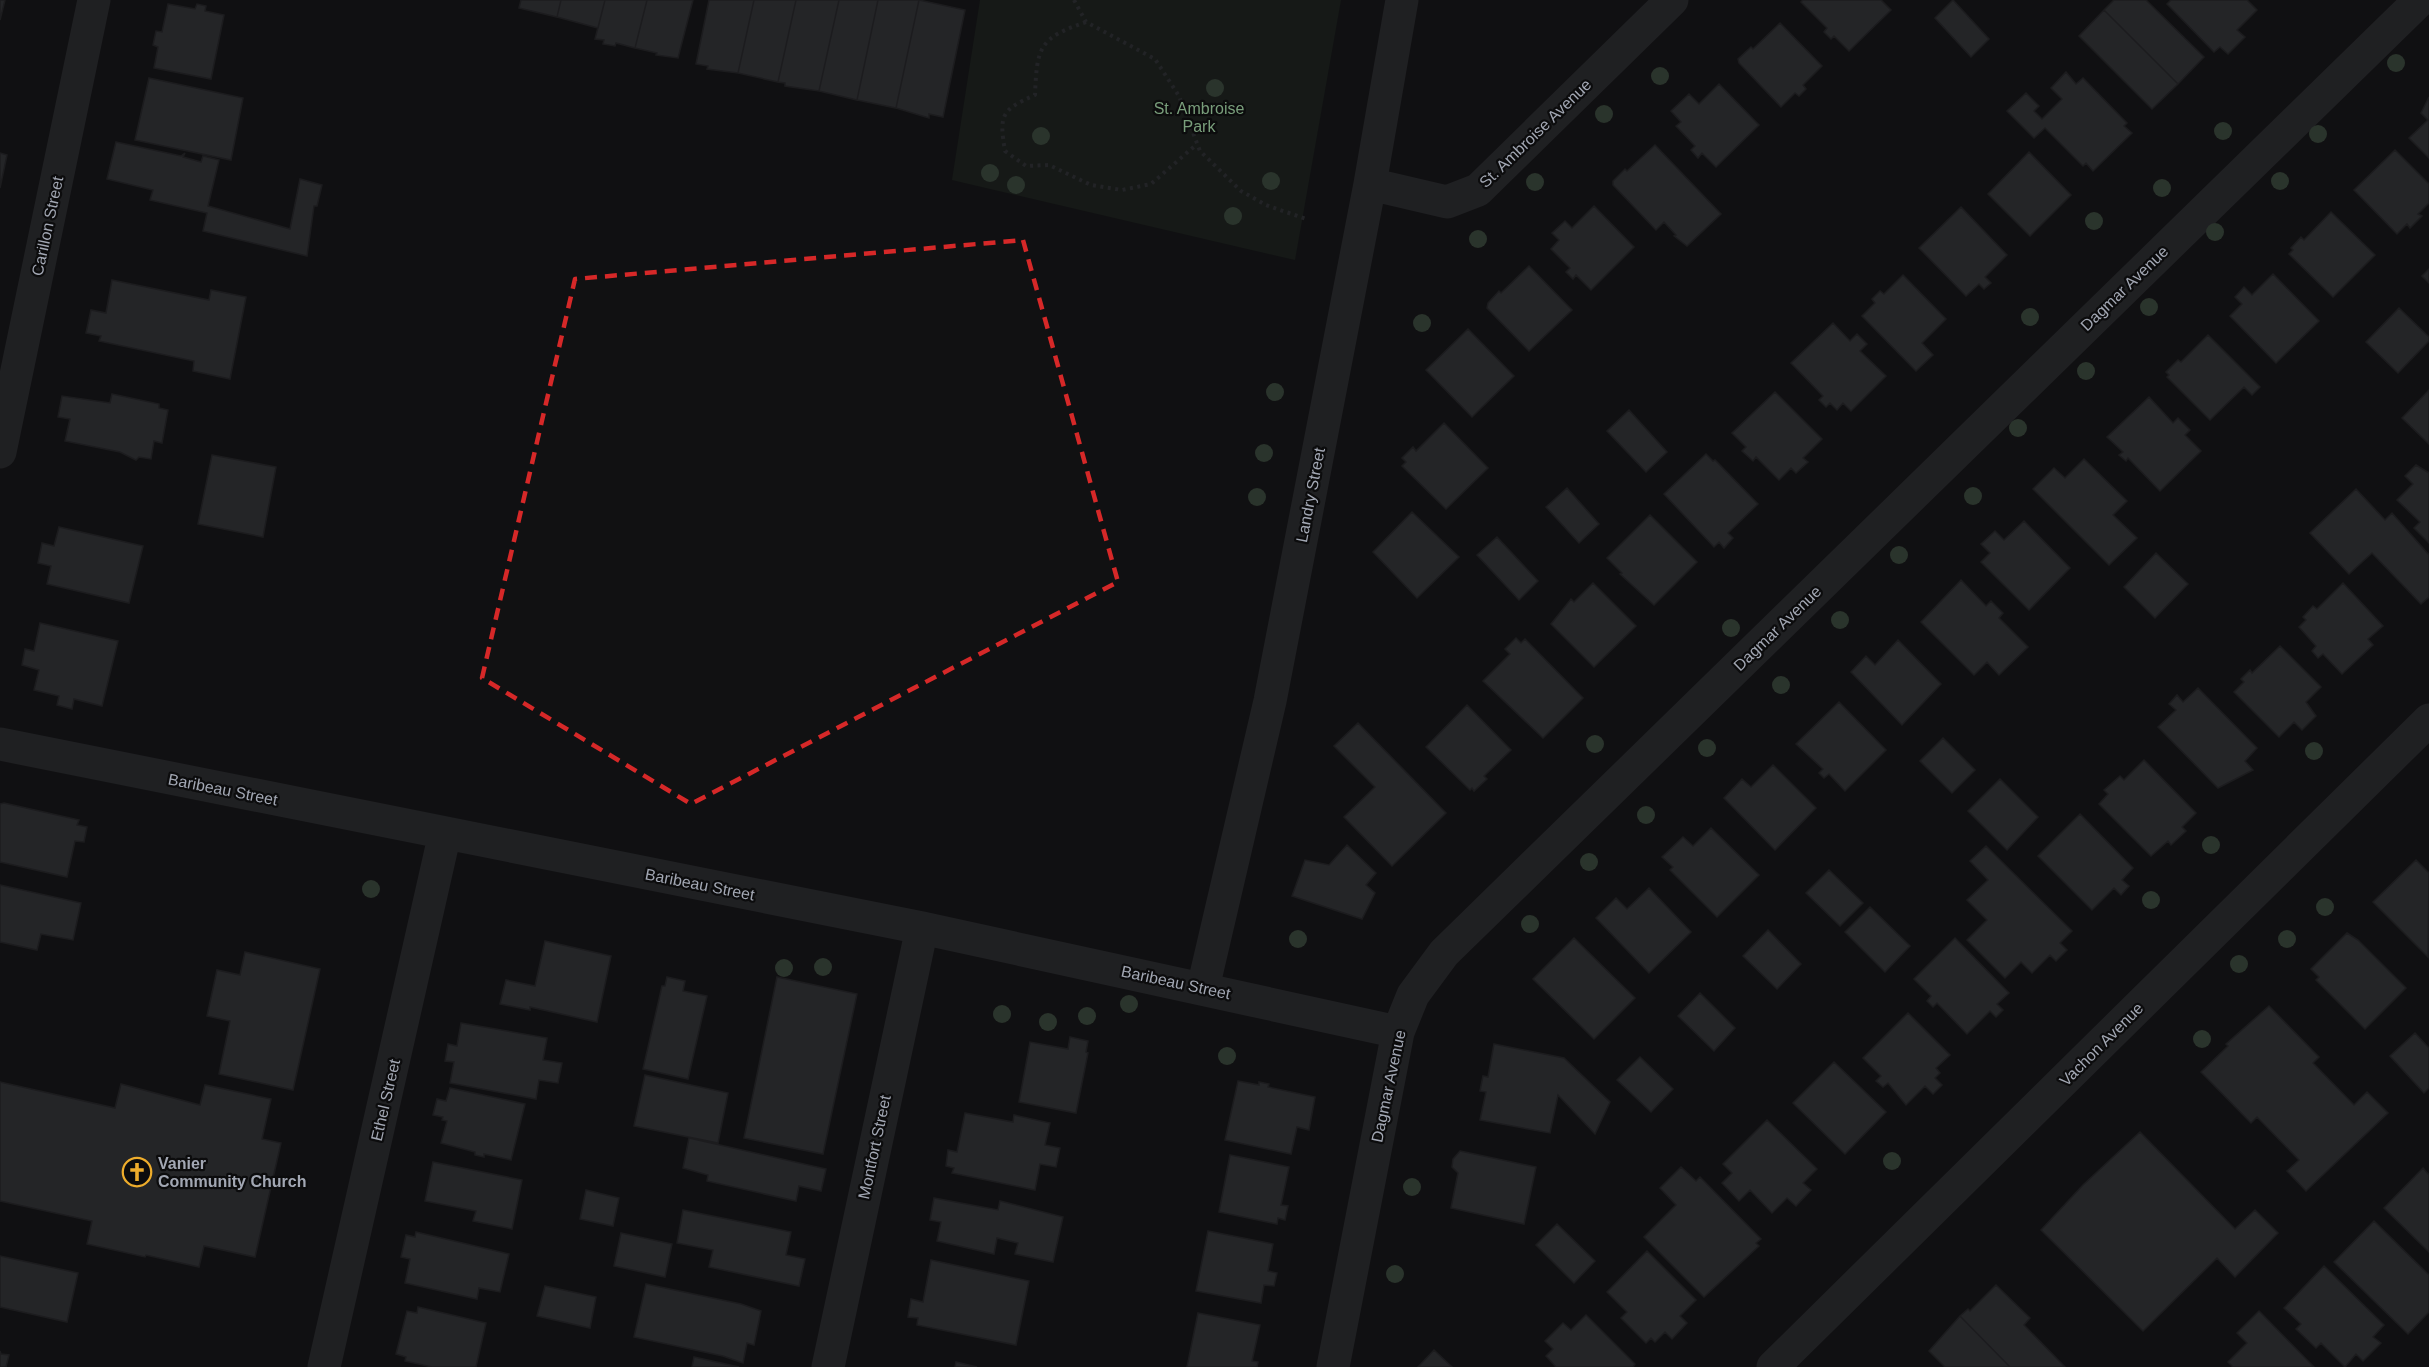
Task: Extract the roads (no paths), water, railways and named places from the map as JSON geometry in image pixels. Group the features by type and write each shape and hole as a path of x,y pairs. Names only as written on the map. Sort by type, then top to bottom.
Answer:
{"street":[{"name":"Carillon Street","path":"0,452 94,0"},
{"name":"Landry Street","path":"1203,988 1270,701 1370,184 1402,0"},
{"name":"St. Ambroise Avenue","path":"1370,184 1447,202 1478,190 1672,0"},
{"name":"Dagmar Avenue","path":"1333,1367 1398,1032 1413,995 1444,953 2420,0"},
{"name":"Vachon Avenue","path":"1773,1367 2429,720"},
{"name":"Baribeau Street","path":"0,744 922,928 1398,1032"},
{"name":"Ethel Street","path":"324,1367 445,833"},
{"name":"Montfort Street","path":"828,1367 922,928"}],"place":[{"name":"Vanier Community Church","path":"137,1172"}],"park label":[{"name":"St. Ambroise Park","path":"1199,117"}]}
